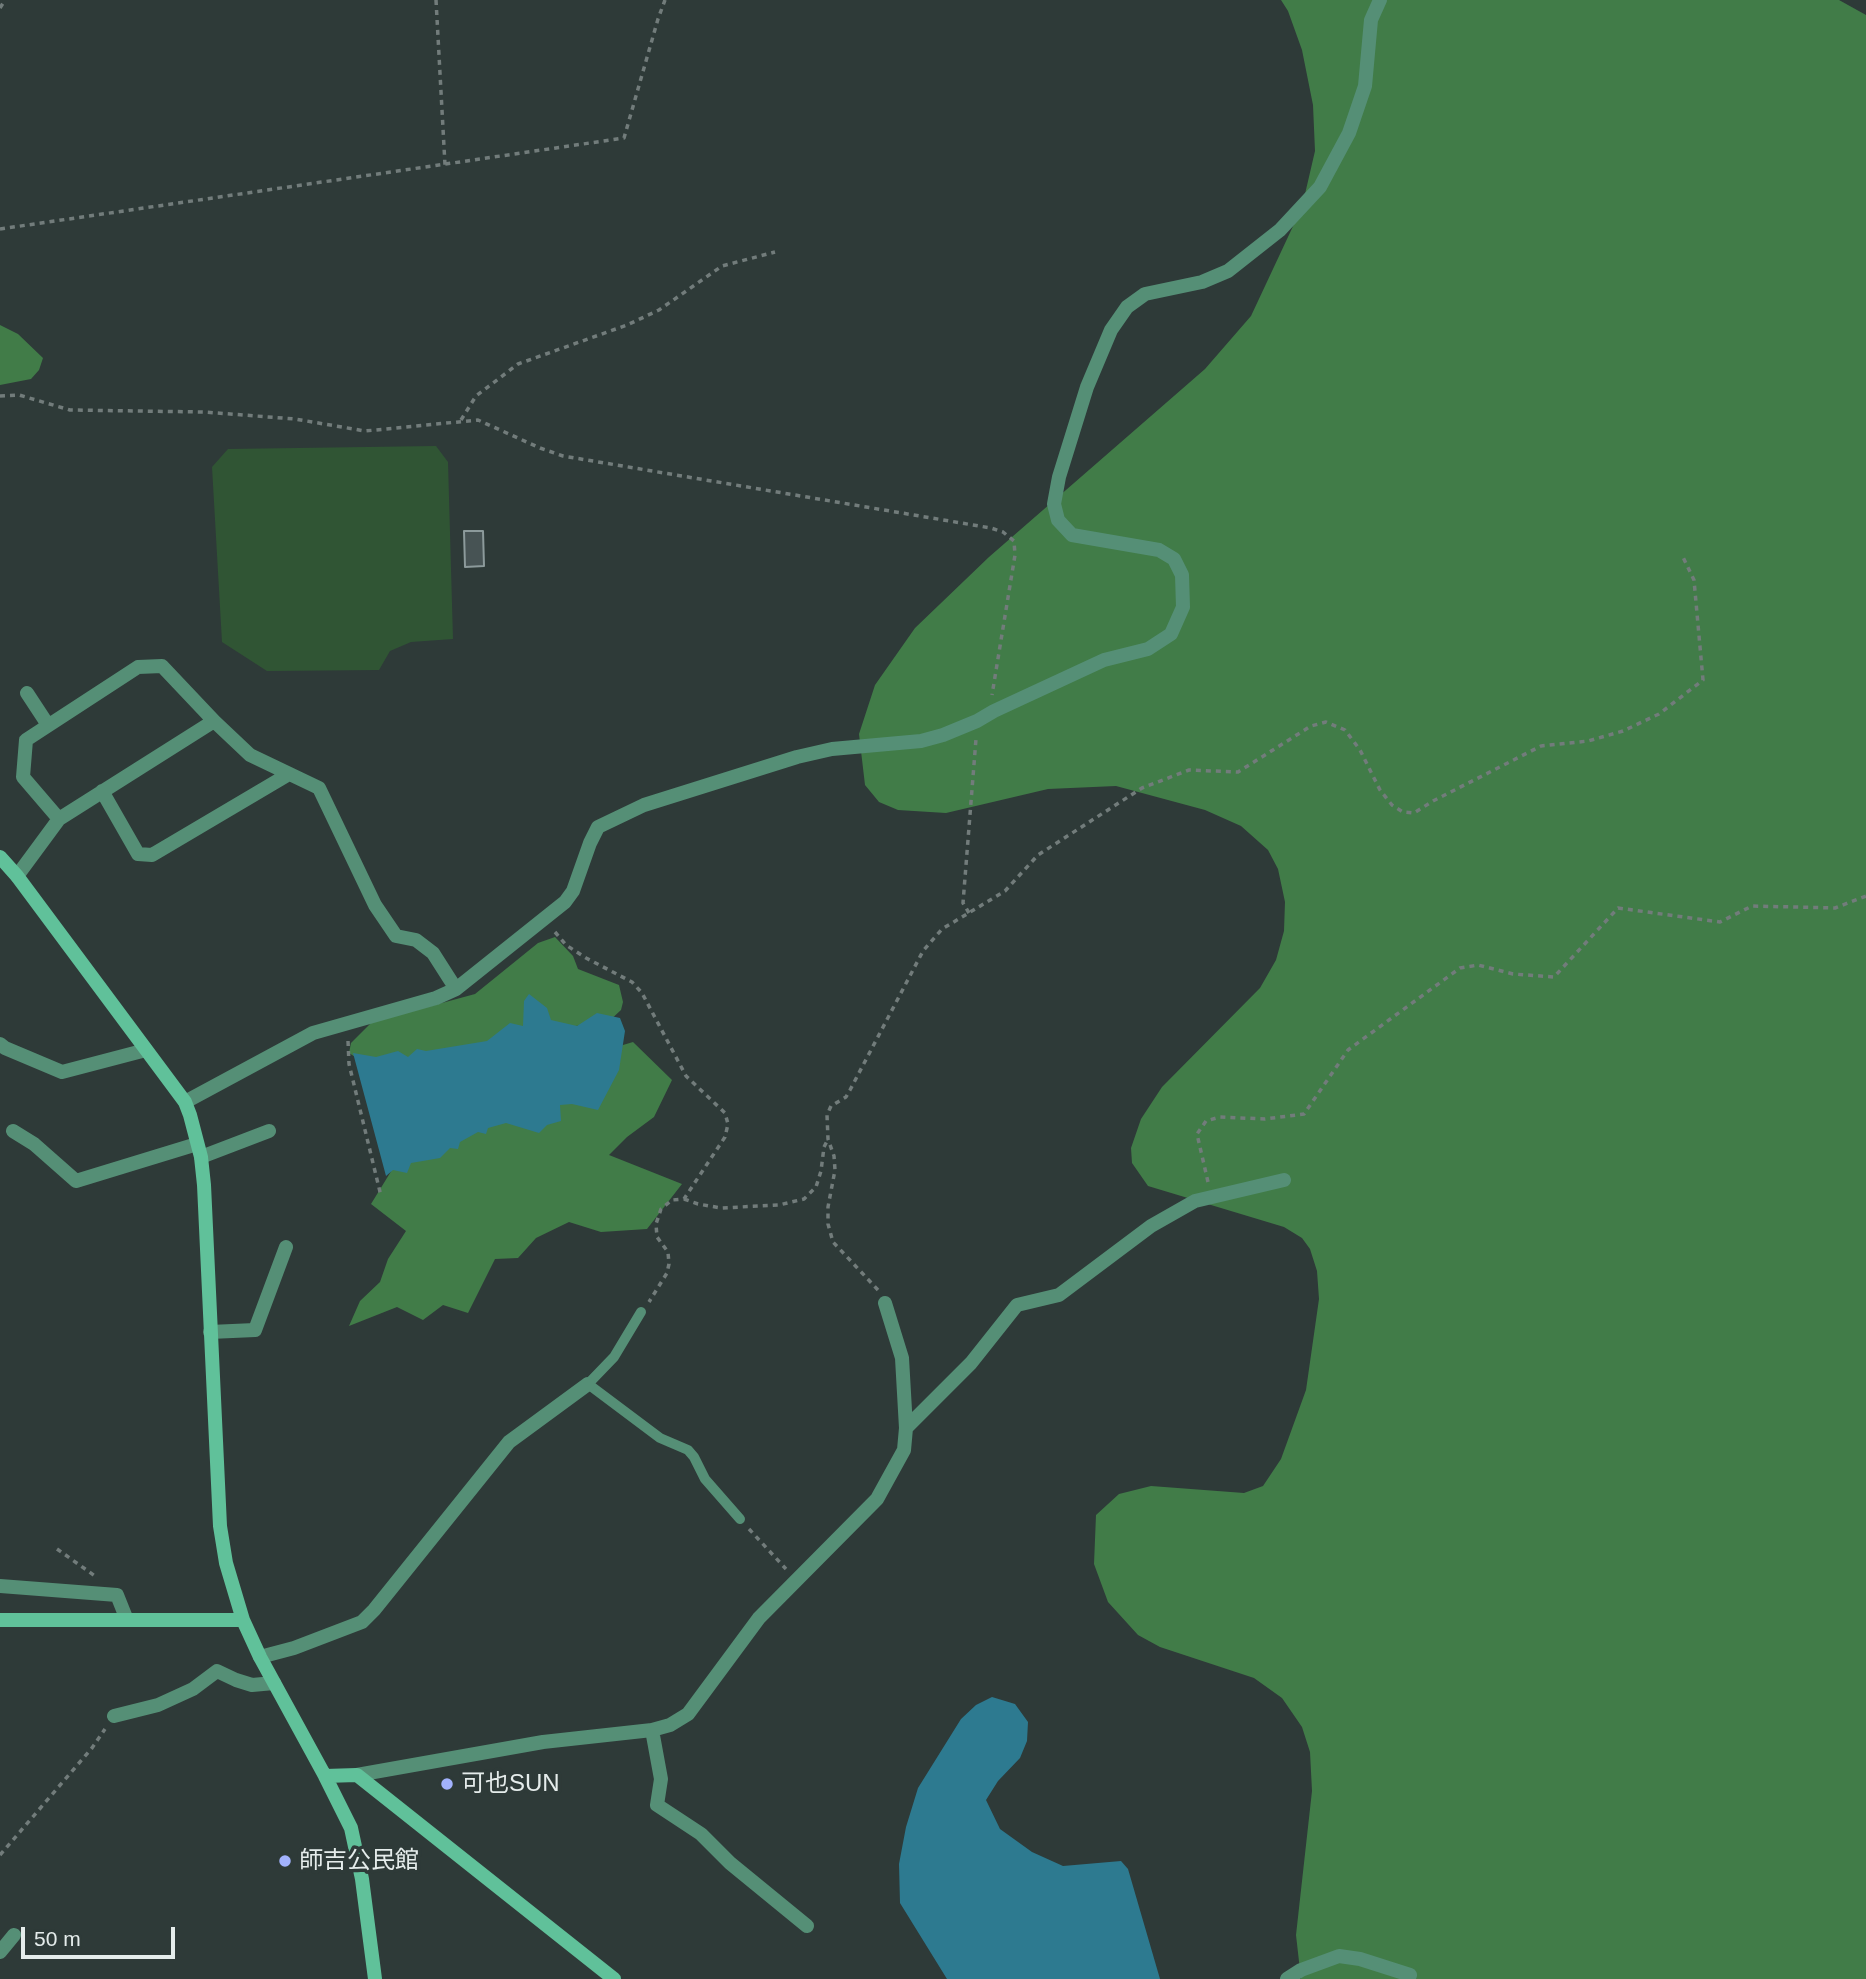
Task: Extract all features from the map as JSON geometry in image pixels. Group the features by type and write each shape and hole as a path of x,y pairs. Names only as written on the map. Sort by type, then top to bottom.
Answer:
{"street":[{"path":"185,1102 313,1032 436,998 456,989 565,902 573,891 598,827 644,805 797,757 832,749 921,741 977,721 1104,660 1148,649 1171,634 1183,607 1182,575 1174,559 1159,550 1072,535 1058,520 1054,504 1059,477 1087,387 1111,330 1126,307 1145,294 1202,282 1228,271 1280,230 1320,187 1349,133 1365,86 1371,20 1380,0"},
{"path":"59,819 23,776 26,740 138,667 162,666 250,755 319,788 375,905 396,936 416,940 433,953 456,989"},
{"path":"27,693 48,725"},
{"path":"17,876 59,819 214,721"},
{"path":"103,791 138,853 152,855 289,774"},
{"path":"0,858 17,876 185,1102 199,1150 211,1332 219,1526 226,1563 243,1620 260,1657 351,1828 362,1879 375,1979"},
{"path":"0,1044 62,1072 146,1050"},
{"path":"13,1132 34,1144 76,1181 269,1131"},
{"path":"906,1428 971,1363 1017,1305 1059,1295 1151,1226 1195,1201 1284,1180"},
{"path":"211,1332 255,1330 286,1247"},
{"path":"325,1776 357,1775 543,1742 652,1730 670,1725 688,1714 759,1618 877,1499 904,1450 906,1428 902,1358 885,1303"},
{"path":"260,1657 294,1648 362,1622 509,1442 588,1384"},
{"path":"0,1586 117,1595 127,1620"},
{"path":"0,1620 243,1620"},
{"path":"114,1716 158,1705 192,1689 217,1671 236,1681 252,1685 274,1683"},
{"path":"652,1730 661,1779 657,1805 701,1834 730,1863 807,1926"},
{"path":"357,1775 614,1979"},
{"path":"0,1952 14,1935"},
{"path":"1287,1979 1301,1970 1339,1956 1360,1959 1410,1975"}],"lane":[{"path":"641,1312 614,1357 588,1384 660,1438 688,1450 705,1479 740,1519"}],"path":[{"path":"0,8 5,0"},
{"path":"436,0 445,165"},
{"path":"0,229 624,138 665,0"},
{"path":"461,420 476,396 517,364 627,325 659,310 722,266 775,251"},
{"path":"0,396 19,395 70,410 217,413 295,419 335,428 365,431 478,420 563,456 991,528 1003,532 1014,541 1015,555 991,692 994,711"},
{"path":"885,1303 877,1287 833,1242 828,1224 828,1207 835,1156 828,1139 827,1115 831,1106 850,1090 923,951 942,929 1005,891 1038,855 1142,788 1189,770 1238,772 1311,726 1326,722 1345,730 1360,750 1380,790 1392,805 1403,812 1415,813 1433,801 1541,746 1588,741 1623,731 1659,714 1703,680 1694,580 1683,557"},
{"path":"969,913 963,903 977,721"},
{"path":"1211,1198 1198,1134 1206,1121 1220,1117 1265,1119 1304,1114 1348,1050 1460,968 1478,965 1513,974 1554,977 1618,908 1720,922 1752,906 1835,908 1866,896"},
{"path":"544,920 566,944 586,958 632,982 642,993 686,1076 725,1113 728,1124 724,1138 684,1199"},
{"path":"348,1023 348,1065 381,1196"},
{"path":"641,1312 667,1273 668,1252 657,1237 656,1224 661,1209 672,1200 684,1199 698,1205 721,1208 779,1205 804,1199 816,1187 828,1139"},
{"path":"740,1519 797,1581"},
{"path":"57,1549 104,1582 106,1593"},
{"path":"0,1855 92,1748 114,1716"}],"green space":[{"path":"1281,0 1839,0 1866,15 1866,1979 1301,1979 1296,1935 1312,1791 1310,1752 1302,1727 1282,1698 1254,1678 1160,1647 1138,1635 1108,1602 1094,1564 1096,1515 1119,1494 1151,1486 1244,1493 1263,1486 1281,1459 1306,1390 1319,1299 1317,1271 1310,1249 1302,1238 1284,1227 1148,1186 1132,1163 1131,1148 1141,1119 1162,1087 1260,988 1276,960 1284,931 1285,902 1278,869 1268,850 1241,826 1205,810 1116,786 1048,789 946,813 898,810 879,802 865,785 859,734 875,685 915,628 989,557 1205,369 1251,316 1302,207 1315,151 1313,105 1302,50 1288,11"},
{"path":"0,325 18,334 43,358 39,370 31,379 0,385"},
{"path":"436,446 448,462 453,639 411,642 390,651 379,670 267,671 222,642 212,467 228,449"},
{"path":"555,937 573,956 578,969 619,985 623,1002 621,1010 607,1023 523,1031 450,1056 363,1062 349,1053 351,1043 372,1022 475,994 538,943"},
{"path":"633,1042 672,1080 654,1117 627,1137 609,1155 682,1184 647,1229 601,1232 569,1222 536,1238 518,1258 495,1259 468,1313 443,1305 423,1320 397,1307 349,1326 360,1301 380,1282 388,1259 406,1231 371,1204 398,1160 613,1048"}],"water":[{"path":"529,994 547,1008 551,1020 577,1026 597,1013 620,1018 625,1031 619,1070 598,1110 572,1104 560,1105 561,1121 547,1125 539,1133 506,1123 488,1128 486,1134 478,1132 460,1142 458,1149 450,1148 440,1158 411,1163 407,1173 393,1170 386,1176 353,1053 376,1057 398,1051 408,1057 417,1049 426,1051 487,1041 510,1023 523,1026 524,1001"},
{"path":"992,1697 1015,1704 1028,1722 1027,1741 1020,1758 998,1781 986,1800 1000,1829 1032,1852 1063,1866 1121,1861 1128,1869 1160,1979 947,1979 900,1903 899,1864 906,1827 918,1788 961,1719 976,1705"}],"building":[{"path":"464,531 483,531 484,566 465,567"}],"place":[{"name":"可也SUN","path":"447,1784"},
{"name":"師吉公民館","path":"285,1861"}]}
